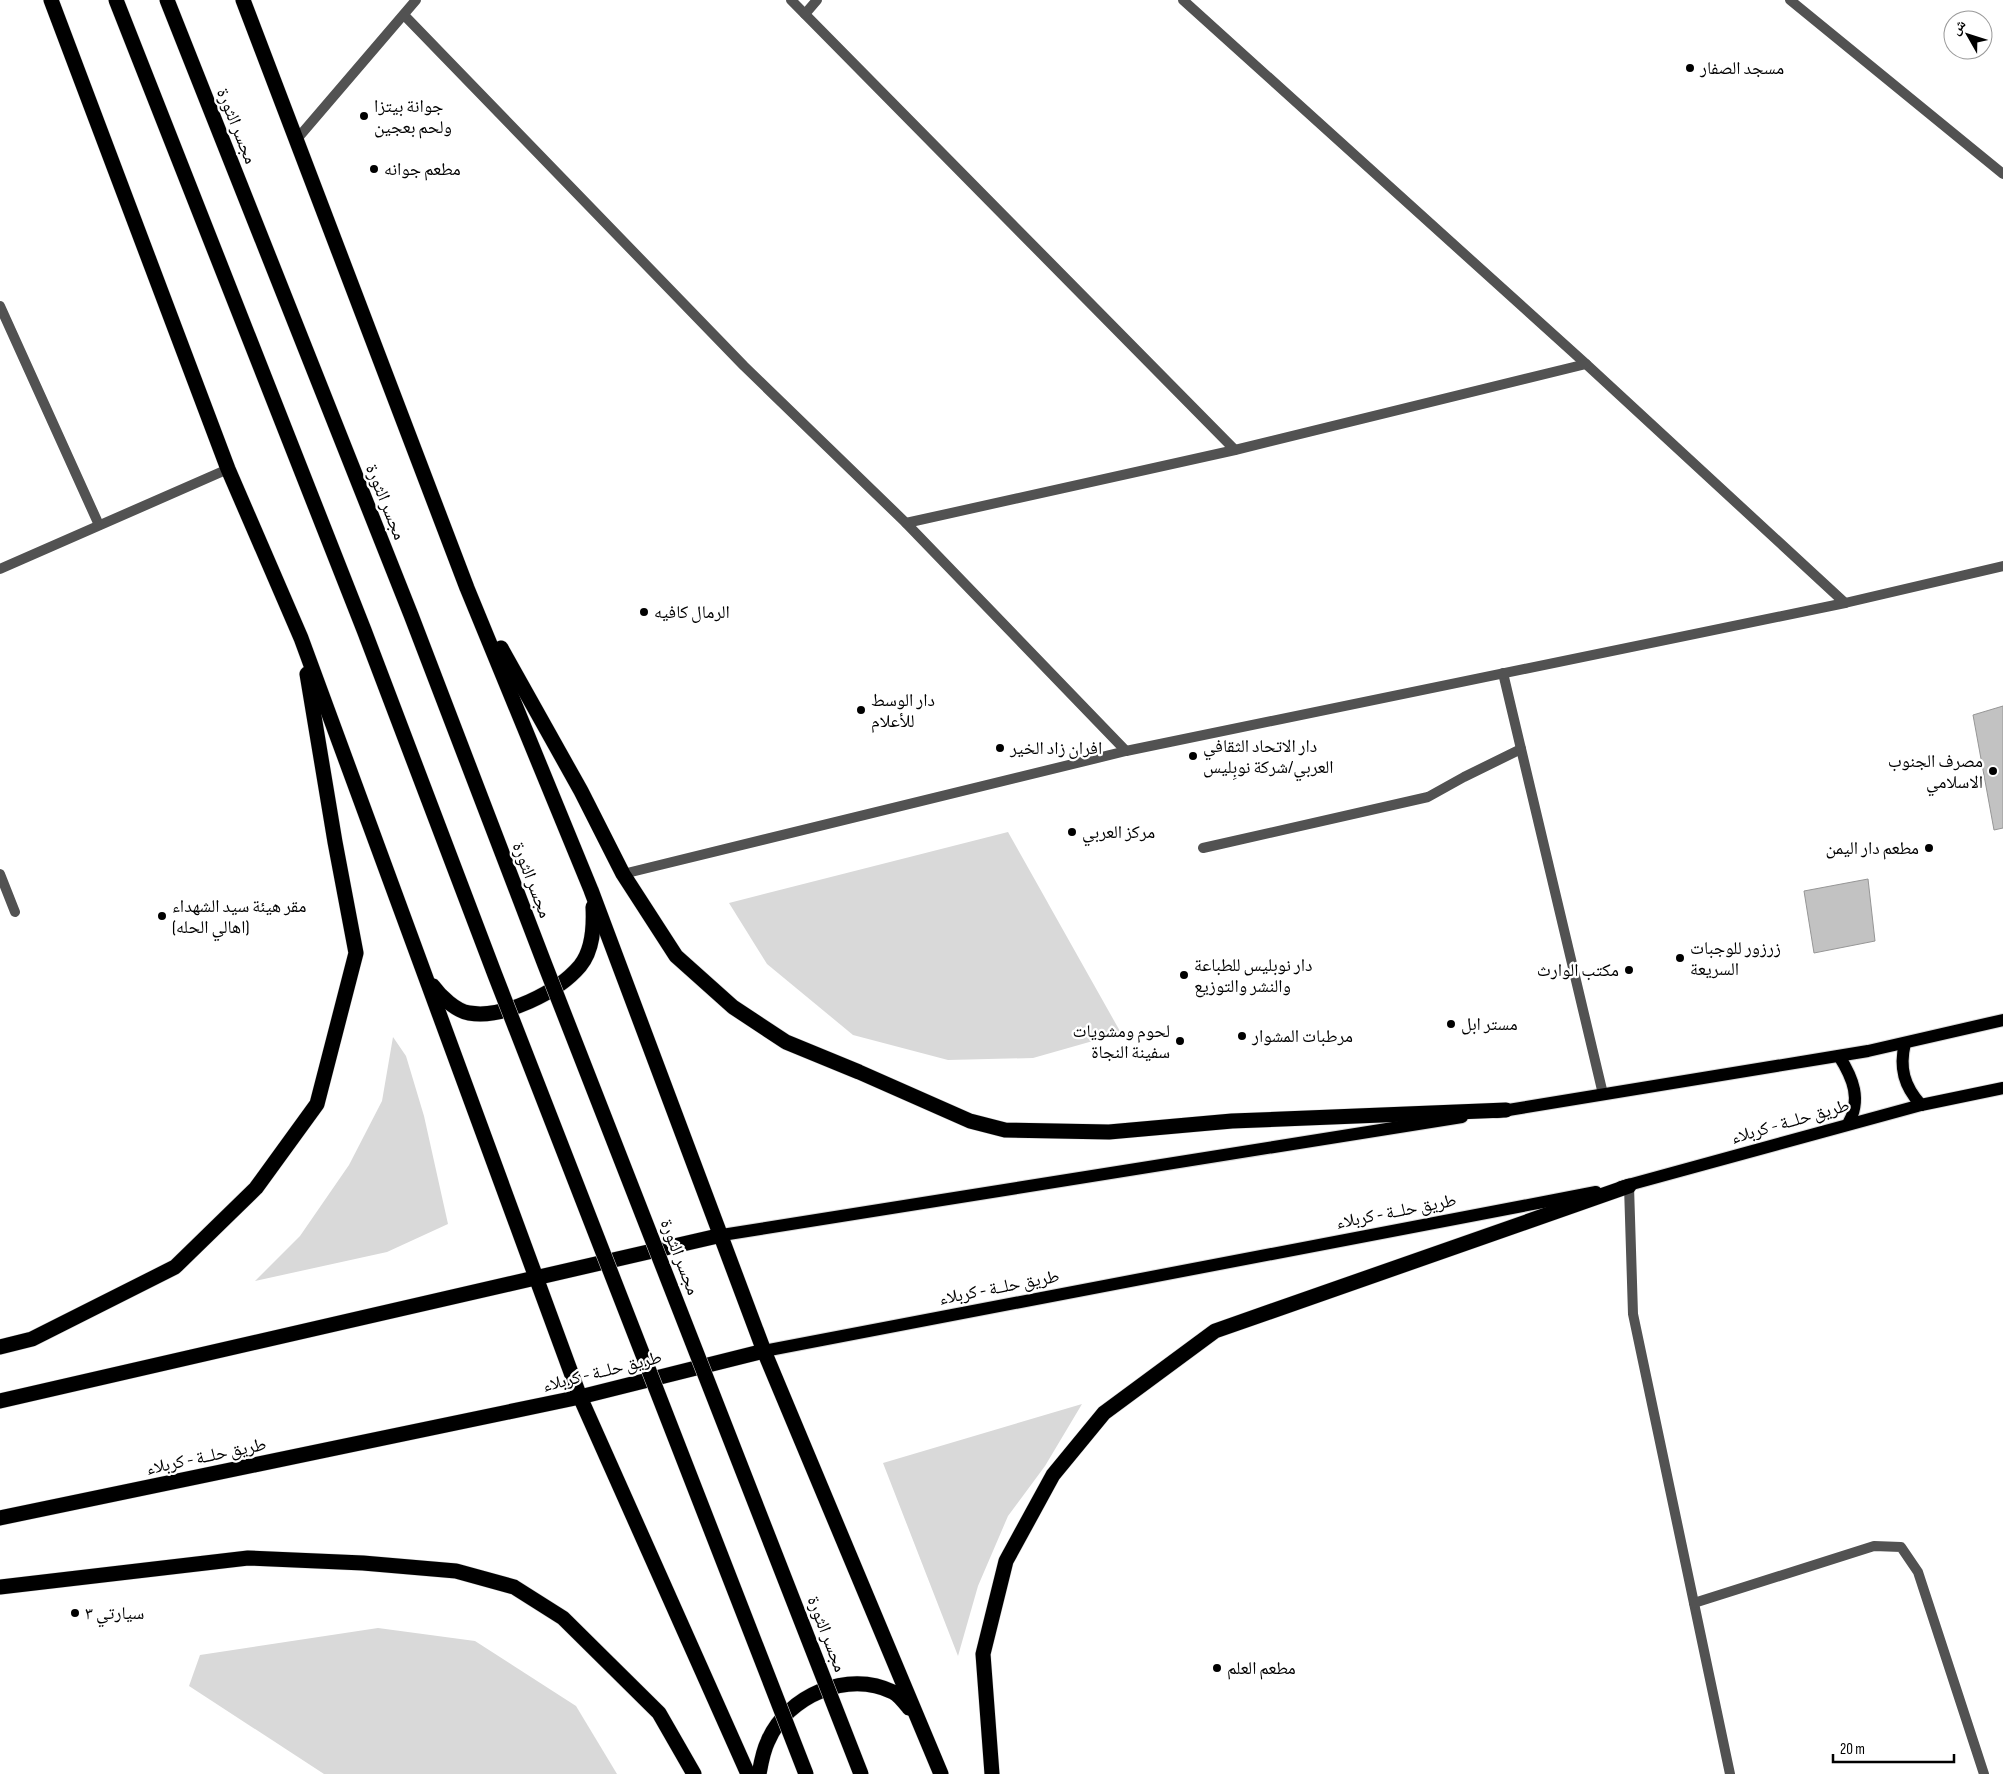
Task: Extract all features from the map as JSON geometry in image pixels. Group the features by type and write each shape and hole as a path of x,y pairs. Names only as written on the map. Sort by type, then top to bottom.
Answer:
{"highway":[{"path":"52,0 228,469 301,638 580,1397 748,1774"},
{"path":"116,0 364,630 494,975 806,1774"},
{"name":"مجسر الثورة","path":"167,0 411,615 545,965 861,1774"},
{"path":"244,0 467,588 592,890 764,1350 941,1774"},
{"path":"467,588 580,791 623,874 676,956 733,1007 786,1042 979,1123 1005,1130 1109,1132 1232,1121 1506,1110"},
{"path":"0,1347 32,1339 175,1268 256,1188 317,1104 356,953 335,842 301,638"},
{"path":"427,979 442,998 468,1013 490,1012 515,1007 539,997 561,983 580,966 589,948 594,926 592,890"},
{"path":"992,1774 983,1654 1006,1561 1053,1475 1104,1413 1215,1331 1629,1186"},
{"path":"0,1401 722,1235"},
{"name":"طريق حلــة - كربلاء","path":"0,1518 580,1397 764,1350"},
{"path":"0,1587 248,1558 363,1563 456,1571 514,1587 563,1618 659,1713 694,1774"},
{"path":"759,1774 761,1760 768,1740 779,1722 810,1695 830,1688 850,1684 864,1684 895,1692 910,1709 924,1733"}],"main road":[{"path":"722,1235 1839,1056 2003,1020"},
{"path":"1904,1043 1902,1070 1905,1083 1921,1105"},
{"path":"1839,1056 1849,1072 1855,1088 1856,1105 1848,1124"},
{"name":"طريق حلــة - كربلاء","path":"764,1350 1629,1186 1848,1124 1921,1105 2003,1088"}],"street":[{"path":"297,139 416,0"},
{"path":"791,0 1235,450"},
{"path":"805,14 817,0"},
{"path":"1183,0 1586,364 1846,603"},
{"path":"1790,0 2003,174"},
{"path":"404,15 744,366 906,523 1126,751"},
{"path":"0,306 99,525"},
{"path":"906,523 1235,450 1586,364"},
{"path":"0,569 228,469"},
{"path":"623,874 1126,751 1846,603 2003,566"},
{"path":"1503,673 1603,1094"},
{"path":"1203,848 1428,797 1521,749"},
{"path":"0,874 14,912"},
{"path":"1629,1186 1633,1314 1730,1774"},
{"path":"1694,1603 1874,1546 1901,1548 1918,1572 1984,1774"}],"shaded area":[{"path":"1008,832 1121,1033 1033,1058 948,1060 853,1035 767,964 729,903"},
{"path":"393,1037 406,1056 424,1116 448,1224 387,1252 255,1281 300,1236 349,1165 382,1101"},
{"path":"1082,1404 1045,1466 1008,1516 978,1586 958,1656 883,1463"},
{"path":"378,1628 475,1641 576,1706 617,1774 324,1774 189,1686 200,1655"}],"building":[{"name":"مصرف الجنوب الاسلامي","path":"2003,706 2003,828 1994,830 1973,715"},
{"path":"1868,879 1875,941 1814,953 1804,891"}],"place":[{"name":"مسجد الصفار","path":"1690,68"},
{"name":"جوانة بيتزا ولحم بعجين","path":"364,116"},
{"name":"مطعم جوانه","path":"374,169"},
{"name":"الرمال كافيه","path":"644,612"},
{"name":"دار الوسط للأعلام","path":"861,710"},
{"name":"افران زاد الخير","path":"1000,748"},
{"name":"دار الاتحاد الثقافي العربي/شركة نوبِليس","path":"1193,756"},
{"name":"مصرف الجنوب الاسلامي","path":"1993,771"},
{"name":"مركز العربي","path":"1072,832"},
{"name":"مطعم دار اليمن","path":"1929,848"},
{"name":"مقر هيئة سيد الشهداء (اهالي الحله)","path":"162,916"},
{"name":"زرزور للوجبات السريعة","path":"1680,958"},
{"name":"مكتب الوارث","path":"1629,970"},
{"name":"دار نوبليس للطباعة والنشر والتوزيع","path":"1184,975"},
{"name":"مستر ابل","path":"1451,1024"},
{"name":"مرطبات المشوار","path":"1242,1036"},
{"name":"لحوم ومشويات سفينة النجاة","path":"1180,1041"},
{"name":"سيارتي ٣","path":"75,1613"},
{"name":"مطعم العلم","path":"1217,1668"}]}
